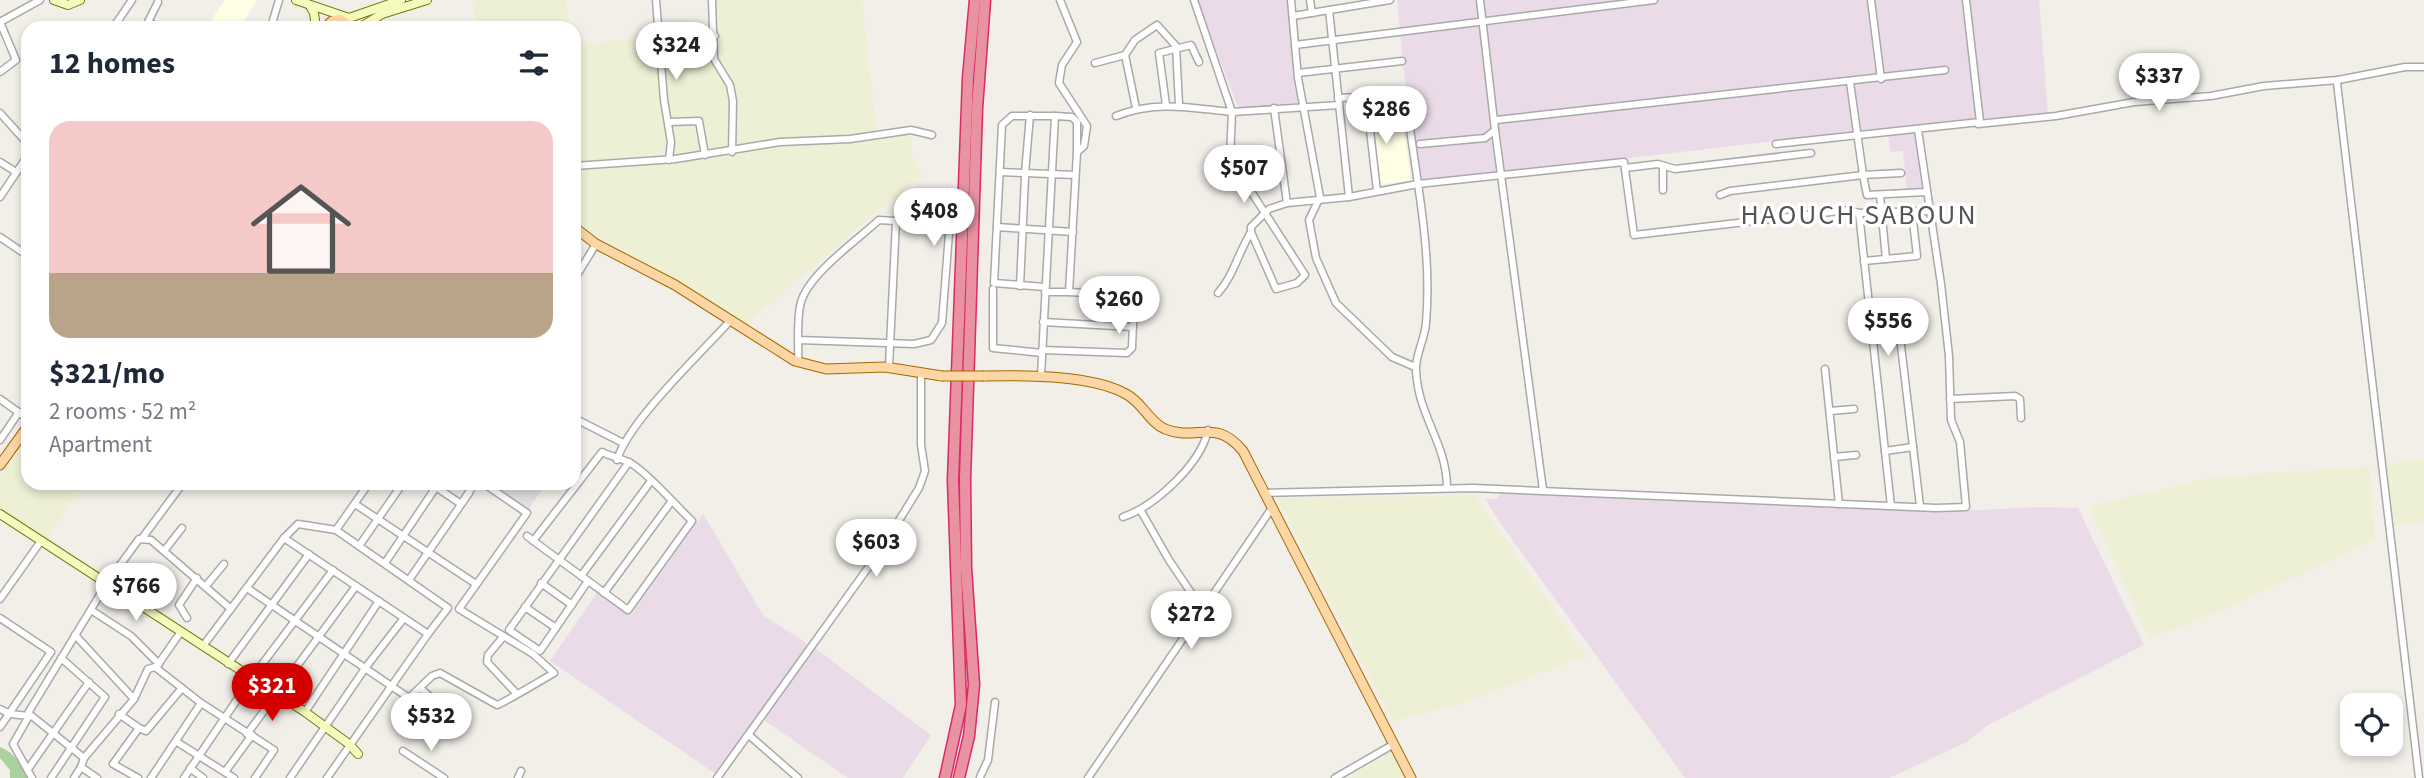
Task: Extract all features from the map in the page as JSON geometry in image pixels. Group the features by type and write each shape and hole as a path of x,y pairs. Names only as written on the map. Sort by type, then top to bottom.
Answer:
{"highway":[{"path":"945,778 961,705 953,480 969,66 975,0"},
{"path":"959,778 969,736 974,685 966,568 965,479 977,108 985,0"}],"main road":[{"path":"335,21 346,21"},
{"path":"581,232 596,244 675,285 798,362 826,369 889,368 942,376 1041,376 1118,389 1130,396 1154,422 1173,432 1222,432 1234,440 1243,451 1411,778"},
{"path":"0,465 21,436"}],"street":[{"path":"0,72 16,60 0,22 40,0"},
{"path":"54,0 66,5 80,0"},
{"path":"118,21 132,0"},
{"path":"273,21 279,0"},
{"path":"356,21 401,0"},
{"path":"370,21 382,14 427,0"},
{"path":"656,0 672,147 669,160"},
{"path":"712,0 714,59 730,85 733,101 732,152"},
{"path":"1060,0 1077,42 1062,65 1059,83 1087,126 1084,146 1077,152"},
{"path":"1194,0 1232,112 1230,159 1305,275 1297,284 1276,289 1251,232"},
{"path":"1291,0 1291,22 1318,201 1309,220 1316,258 1336,303 1392,357 1415,367"},
{"path":"1310,0 1312,13"},
{"path":"1293,16 1390,0"},
{"path":"1480,0 1544,491"},
{"path":"1295,44 1654,0"},
{"path":"1871,0 1881,79"},
{"path":"1966,0 1981,114 1978,124"},
{"path":"299,1 347,21"},
{"path":"299,1 311,8 318,21"},
{"path":"149,21 158,2"},
{"path":"1329,10 1349,197"},
{"path":"330,14 340,19"},
{"path":"1095,63 1125,55 1135,40 1157,25 1177,49 1179,105"},
{"path":"660,47 677,38 715,36"},
{"path":"1167,105 1159,53 1191,45 1199,62"},
{"path":"1125,55 1136,108"},
{"path":"1298,74 1312,69 1335,70 1402,61"},
{"path":"1776,144 2056,116 2134,102 2211,96 2264,86 2338,80 2405,67 2424,67"},
{"path":"1496,120 1945,70"},
{"path":"2338,80 2419,778"},
{"path":"1850,82 1867,195 1926,192"},
{"path":"1116,116 1136,108 1167,105 1232,112 1405,95 1428,253 1426,323 1415,367 1419,404 1447,464 1447,488"},
{"path":"1367,104 1377,191"},
{"path":"1274,108 1287,203"},
{"path":"0,113 21,136"},
{"path":"1020,286 1030,115"},
{"path":"993,289 993,348 1128,354 1132,348 1134,296 1069,292 994,283 1002,125 1012,116 1030,115 1072,117 1077,122 1069,292"},
{"path":"1041,376 1055,116"},
{"path":"669,122 699,121 705,155"},
{"path":"581,166 669,160 732,152 780,142 850,139 911,130 932,135"},
{"path":"1420,145 1485,138 1495,130"},
{"path":"1264,493 1447,488 1966,507 1960,442 1951,420 1941,284 1918,130"},
{"path":"1625,168 1664,166 1675,169 1811,153"},
{"path":"0,162 16,172"},
{"path":"1218,293 1231,278 1240,249 1251,232 1251,227 1265,212 1287,203 1349,197 1418,184 1625,162 1634,235 1848,210 1859,213 1928,211"},
{"path":"0,197 21,165"},
{"path":"1664,166 1664,190"},
{"path":"1000,172 1076,175"},
{"path":"1720,195 1730,191 1901,173"},
{"path":"1880,195 1886,259"},
{"path":"1864,261 1917,256 1912,212"},
{"path":"1859,213 1891,506"},
{"path":"798,362 800,303 808,285 879,220 945,224 949,233 942,323 931,340 890,343 799,340"},
{"path":"889,368 896,221"},
{"path":"997,228 1073,232"},
{"path":"0,237 21,251"},
{"path":"581,269 596,244"},
{"path":"1870,315 1897,312 1920,506"},
{"path":"617,460 623,443 730,320"},
{"path":"1043,322 1133,327"},
{"path":"1825,369 1839,504"},
{"path":"718,778 880,551 919,488 925,471 921,445 921,372"},
{"path":"1950,398 2015,396 2020,399 2021,418"},
{"path":"0,399 19,412 0,440"},
{"path":"1830,411 1854,409"},
{"path":"581,422 623,443"},
{"path":"1123,517 1141,511 1178,478 1205,445 1208,430"},
{"path":"1885,451 1913,447"},
{"path":"527,536 628,610 692,521 629,462 617,460 603,452 581,480"},
{"path":"1834,457 1856,454"},
{"path":"588,581 540,651 509,630 557,559 629,462"},
{"path":"581,576 651,481"},
{"path":"32,778 13,744 29,716 29,709 107,583 178,490"},
{"path":"335,530 364,490"},
{"path":"359,546 398,490"},
{"path":"384,563 430,490"},
{"path":"440,490 461,504"},
{"path":"409,580 470,490"},
{"path":"458,609 527,513 493,490"},
{"path":"533,541 573,490"},
{"path":"461,504 469,493"},
{"path":"604,593 671,502"},
{"path":"355,504 476,584"},
{"path":"1088,778 1272,508"},
{"path":"1141,511 1169,560 1202,609"},
{"path":"0,514 305,712 349,744 358,754"},
{"path":"204,646 284,538 298,524 335,530 448,608 458,609 533,654 554,673 516,693 503,704 497,705 436,673 409,698 247,588"},
{"path":"164,551 181,528"},
{"path":"144,537 232,608"},
{"path":"284,538 428,634"},
{"path":"0,599 41,541"},
{"path":"228,664 309,554"},
{"path":"205,586 224,564"},
{"path":"184,778 251,679 333,570"},
{"path":"187,618 179,605 197,578"},
{"path":"541,583 572,605"},
{"path":"225,772 276,695 356,586"},
{"path":"305,712 379,601"},
{"path":"525,607 556,628"},
{"path":"327,778 390,684 448,608"},
{"path":"91,610 131,636 157,666 201,703 274,750 255,778"},
{"path":"0,618 51,652 0,727"},
{"path":"290,778 366,667 404,618"},
{"path":"74,778 84,758 118,714 134,699 148,669 157,666 180,632"},
{"path":"75,635 134,699"},
{"path":"503,637 488,655 487,662 516,693"},
{"path":"51,778 105,697 61,658"},
{"path":"28,769 89,682"},
{"path":"118,714 146,731 182,688"},
{"path":"421,689 460,722"},
{"path":"981,778 988,760 995,702"},
{"path":"151,778 201,703"},
{"path":"420,718 440,704"},
{"path":"0,709 10,714 29,716 84,758"},
{"path":"138,778 113,764 139,728"},
{"path":"750,736 798,778"},
{"path":"177,742 234,778"},
{"path":"1335,778 1394,744"},
{"path":"403,751 444,778"},
{"path":"81,767 97,778"},
{"path":"190,768 202,778"}],"shaded area":[{"path":"225,0 257,1 243,21 212,19"},
{"path":"473,0 565,0 569,21 474,21"},
{"path":"716,0 862,0 877,137 912,136 911,152 922,177 878,210 747,324 676,281 594,239 581,227 581,166 748,151 755,145 674,156 671,150 662,66 665,50 719,29 721,36"},
{"path":"1197,0 1287,0 1300,102 1239,110"},
{"path":"1397,0 2039,0 2048,114 1981,125 1918,127 1924,192 1907,192 1903,151 1890,152 1888,128 1415,183"},
{"path":"656,37 668,148 658,154 581,161 581,44"},
{"path":"1404,131 1411,180 1377,185 1372,136"},
{"path":"21,447 21,490 79,490 46,539 0,509 0,476"},
{"path":"2424,458 2424,521 2391,526 2386,465"},
{"path":"2369,466 2375,540 2236,604 2149,639 2089,506 2215,477"},
{"path":"501,490 542,490 529,508"},
{"path":"1500,491 1937,512 2037,507 2078,508 2144,645 1988,725 1967,742 1889,778 1685,778 1500,523 1485,499 1498,499"},
{"path":"1475,496 1586,656 1466,702 1393,721 1277,498"},
{"path":"703,514 763,615 820,652 931,735 903,778 848,778 761,718 720,777 550,661 598,591 631,615"},
{"path":"1392,751 1405,778 1348,778"}],"green space":[{"path":"0,747 17,760 29,778 10,778 10,770 0,758"}],"district":[{"name":"HAOUCH SABOUN","path":"1859,214"}]}
